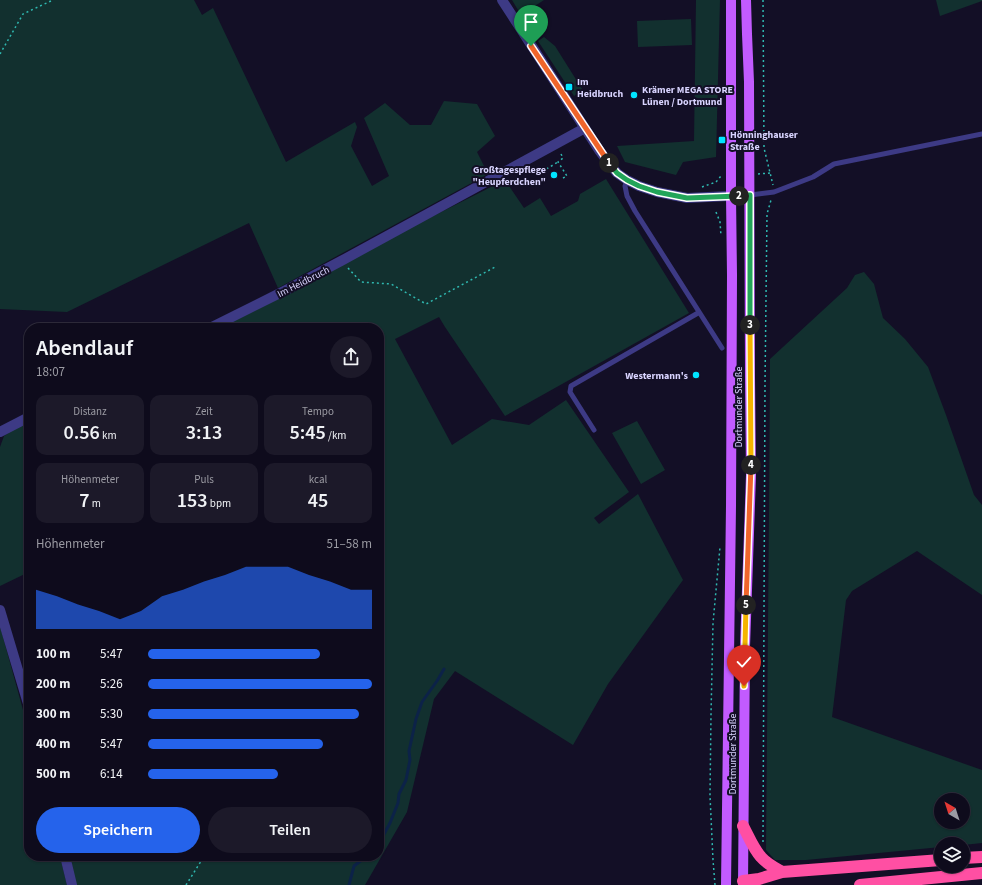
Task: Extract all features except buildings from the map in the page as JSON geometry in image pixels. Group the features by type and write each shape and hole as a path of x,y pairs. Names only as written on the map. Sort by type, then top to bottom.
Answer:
{"highway":[{"path":"743,826 760,856 766,862 782,872"},
{"path":"970,858 982,857"},
{"path":"738,884 782,872 934,861"},
{"path":"860,885 982,873"}],"main road":[{"name":"Dortmunder Straße","path":"726,880 731,506 732,275 730,0"},
{"name":"Dortmunder Straße","path":"738,884 743,826 744,647 751,475 749,82 746,0"},
{"path":"726,880 738,884"}],"street":[{"path":"502,0 607,162 617,173 639,186 687,198 750,195"},
{"name":"Im Heidbruch","path":"220,323 341,261 585,128"},
{"path":"0,432 24,420"},
{"path":"0,610 24,690"},
{"path":"66,861 72,885"}],"lane":[{"path":"750,195 774,192 813,177 834,164 982,134"},
{"path":"627,180 625,186 627,196 635,211 698,313 722,348"},
{"path":"594,430 570,392 571,386 698,313"}],"path":[{"path":"0,54 23,14 53,0"},
{"path":"760,856 763,852 764,825 767,214 774,192 764,148 763,0"},
{"path":"538,174 563,158 561,154"},
{"path":"558,162 567,176 563,178"},
{"path":"701,187 716,182 722,175"},
{"path":"716,212 720,222 721,241"},
{"path":"341,261 362,282 391,284 426,304 497,266"},
{"path":"715,885 710,796 711,715 713,623 720,545"},
{"path":"186,885 201,861"}],"green space":[{"path":"0,0 194,0 202,15 213,8 286,162 355,122 357,127 351,146 372,186 389,176 364,118 385,103 410,125 431,125 444,101 477,104 495,136 477,152 488,174 278,288 249,223 67,312 0,309"},
{"path":"512,0 544,0 521,15"},
{"path":"696,0 720,0 716,157 683,162 676,175 625,162 617,146 694,141"},
{"path":"936,0 982,0 982,1 940,16"},
{"path":"691,19 692,45 638,47 637,21"},
{"path":"544,37 555,46 582,89 574,96 538,41"},
{"path":"606,179 689,313 505,416 439,317 395,339 452,445 492,419 529,425 566,400 629,492 594,518 599,524 638,494 683,580 608,684 573,745 455,671 434,699 407,812 384,852 384,323 220,323 505,180 524,208 540,198 551,216 578,201 580,194"},
{"path":"864,272 874,284 883,318 905,339 928,367 974,495 982,505 982,595 917,551 852,591 846,600 832,717 982,770 982,843 970,844 970,837 934,837 934,848 806,860 775,860 766,850 770,359 847,288 855,275"},
{"path":"637,421 665,470 641,484 612,433"},
{"path":"24,422 24,574 0,586 0,447 4,436"},
{"path":"0,626 24,714 24,861 61,861 67,885 0,885"},
{"path":"71,861 379,861 365,885 76,885"}],"waterway":[{"path":"384,834 390,823 398,803 399,794 406,780 410,760 409,751 416,719 422,702 444,669"},
{"path":"349,885 354,866 360,861"}],"place":[{"name":"Im Heidbruch","path":"569,87"},
{"name":"Krämer MEGA STORE Lünen / Dortmund","path":"634,95"},
{"name":"Hönninghauser Straße","path":"722,140"},
{"name":"Großtagespflege \"Heupferdchen\"","path":"554,175"},
{"name":"Westermann's","path":"696,375"}],"route":[{"path":"531,46 607,162 617,173 627,180 657,192 687,198 750,195 751,475 744,647 744,686"}]}
